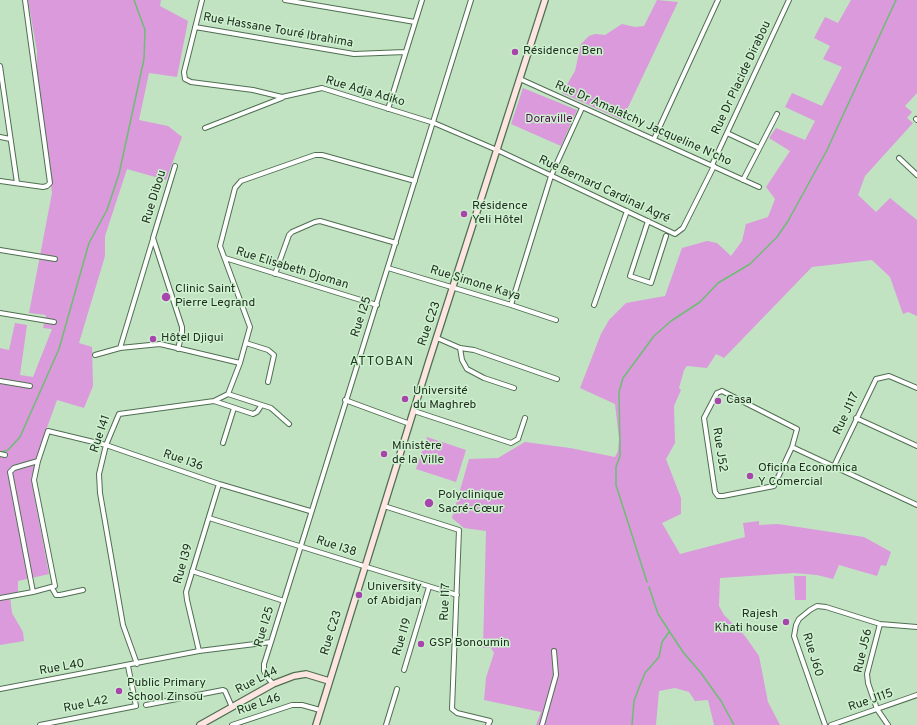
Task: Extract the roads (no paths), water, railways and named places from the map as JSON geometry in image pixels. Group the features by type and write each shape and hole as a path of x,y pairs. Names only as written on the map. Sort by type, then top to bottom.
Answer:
{"street":[{"path":"0,181 47,186 50,183 25,0"},
{"name":"Rue Adja Adiko","path":"202,0 184,72 185,79 191,82 253,90 282,98 322,88 434,123 497,150"},
{"path":"285,0 415,22"},
{"path":"388,109 422,0"},
{"name":"Rue I25","path":"274,684 267,677 264,671 264,664 270,642 284,601 310,511 345,400 377,305 434,123 471,0"},
{"name":"Rue C23","path":"316,725 545,0"},
{"path":"654,139 718,0"},
{"name":"Rue Dr Placide Dirabou","path":"713,166 789,0"},
{"name":"Rue Hassane Touré Ibrahima","path":"195,27 354,54 405,52"},
{"path":"0,66 2,95 17,183"},
{"name":"Rue Dr Amalatchy Jacqueline N'cho","path":"520,79 759,187"},
{"path":"204,128 282,98"},
{"path":"511,305 551,176 582,108"},
{"path":"743,180 777,114"},
{"path":"727,133 759,148"},
{"path":"0,137 10,139"},
{"name":"Rue Bernard Cardinal Agré","path":"497,150 675,234 683,228 713,166"},
{"path":"289,424 271,408 228,394 240,363 250,327 220,246 236,188 241,181 322,155 415,181"},
{"path":"899,158 917,175"},
{"name":"Rue Dibou","path":"175,166 153,238 182,327 178,349"},
{"path":"594,305 627,211"},
{"path":"275,274 289,235 292,232 315,222 320,221 396,243"},
{"path":"648,221 630,276 651,283 666,236"},
{"path":"120,348 153,238"},
{"path":"0,250 54,259"},
{"name":"Rue Elisabeth Djoman","path":"225,258 377,305"},
{"name":"Rue Simone Kaya","path":"388,268 556,320"},
{"path":"0,314 54,322"},
{"path":"437,338 460,348 474,350 557,379"},
{"path":"246,343 268,350 274,355 268,382"},
{"path":"95,355 120,348 160,344 240,363"},
{"path":"460,348 462,360 467,369 484,378 514,388"},
{"name":"Rue J117","path":"834,466 856,418 878,377 895,377 917,388"},
{"path":"0,380 30,386"},
{"name":"Rue J52","path":"722,391 796,428 797,433 792,447 775,485 718,496 715,492 705,417 717,393 722,391"},
{"name":"Rue I41","path":"137,664 123,625 99,484 106,446 119,414 214,401 228,394"},
{"path":"345,400 410,424"},
{"path":"214,401 253,414 257,412 261,406"},
{"path":"223,443 234,408"},
{"path":"414,411 511,443 518,440 525,418"},
{"path":"856,418 917,446"},
{"name":"Rue I36","path":"38,461 48,431 106,446 219,484 310,511"},
{"path":"792,447 917,505"},
{"path":"0,598 33,592 52,588 55,583 34,480 38,461 14,468 10,472 33,592"},
{"name":"Rue I39","path":"199,651 186,592 219,484"},
{"name":"Rue I17","path":"384,506 459,530 452,709 457,713 490,721 488,725"},
{"name":"Rue I38","path":"209,518 456,595"},
{"path":"192,571 284,601"},
{"name":"Rue I19","path":"404,670 429,587"},
{"path":"52,588 56,595 60,596 83,590"},
{"name":"Rue J60","path":"825,725 796,643 794,631 796,625 805,613 817,606 835,609 880,624 917,627"},
{"name":"Rue J56","path":"880,624 867,674 869,690 877,709 888,725"},
{"name":"Rue L40","path":"0,689 128,666 199,651 270,642"},
{"path":"542,725 556,675 554,651"},
{"name":"Rue L42","path":"40,725 136,706 128,666"},
{"name":"Rue L44","path":"200,725 274,684 294,676 306,674 329,681"},
{"path":"386,725 397,689"},
{"path":"146,705 223,690 225,691 232,707"},
{"name":"Rue J115","path":"831,725 917,695"},
{"name":"Rue L46","path":"232,725 292,705 302,705 320,710"}],"waterway":[{"path":"2,452 8,450 20,437 59,349 89,243 107,210 119,174 144,59 145,30 134,0"},
{"path":"647,582 616,485 616,467 620,456 619,392 623,378 654,336 671,321 700,302 718,283 750,264 777,237 788,221 827,150 896,0"},
{"path":"649,587 658,614 683,652 701,673 721,701 734,725"},
{"path":"632,725 634,701 640,685 645,673 659,657 662,642 669,632"}],"place":[{"name":"Résidence Ben","path":"515,52"},
{"name":"Résidence Yeli Hôtel","path":"464,214"},
{"name":"Clinic Saint Pierre Legrand","path":"166,297"},
{"name":"Hôtel Djigui","path":"153,339"},
{"name":"Université du Maghreb","path":"405,399"},
{"name":"Casa","path":"718,401"},
{"name":"Ministère de la Ville","path":"384,454"},
{"name":"Oficina Economica Y Comercial","path":"750,476"},
{"name":"Polyclinique Sacré-Cœur","path":"429,503"},
{"name":"University of Abidjan","path":"359,595"},
{"name":"Rajesh Khati house","path":"786,622"},
{"name":"GSP Bonoumin","path":"421,644"},
{"name":"Public Primary School Zinsou","path":"119,691"}],"district":[{"name":"ATTOBAN","path":"382,362"}],"park label":[{"name":"Doraville","path":"549,120"}]}
